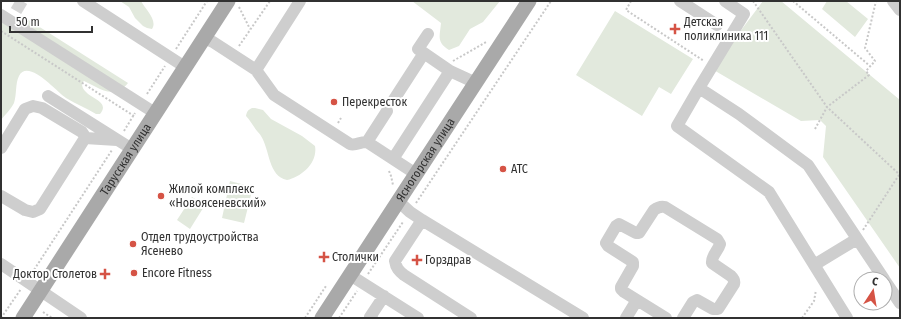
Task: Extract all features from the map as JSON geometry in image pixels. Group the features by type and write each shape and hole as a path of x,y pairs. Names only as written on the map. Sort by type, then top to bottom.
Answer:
{"main road":[{"name":"Ясногорская улица","path":"322,318 356,279 398,201 529,1"},
{"name":"Тарусская улица","path":"23,318 204,38 233,2"}],"street":[{"path":"83,1 185,67"},
{"path":"256,70 300,1"},
{"path":"680,1 717,25"},
{"path":"726,1 744,14 676,126 769,192 847,318"},
{"path":"893,1 900,10"},
{"path":"9,15 155,113"},
{"path":"428,34 418,49 450,71 476,82"},
{"path":"204,38 213,42 256,70 274,95 350,144 367,142 416,174"},
{"path":"367,142 424,53"},
{"path":"393,159 450,71"},
{"path":"699,88 739,114 808,165 878,271"},
{"path":"48,96 132,149"},
{"path":"1,148 25,109 34,106 42,108 82,132 85,138"},
{"path":"85,138 118,140"},
{"path":"1,196 25,210 33,212 40,209 85,138"},
{"path":"398,201 422,220 583,318"},
{"path":"666,318 624,292 621,286 633,266 633,262 608,246 606,243 617,225 620,224 636,234 639,233 654,210 661,206 666,207 717,239 720,244 711,261 734,278 735,281 718,309 715,310 697,300 693,302 683,318"},
{"path":"422,220 395,262 396,268 399,272 471,318"},
{"path":"814,265 857,239"},
{"path":"1,264 81,318"},
{"path":"356,279 418,318"},
{"path":"893,293 900,303"},
{"path":"372,318 370,317 384,296"},
{"path":"626,318 637,300"}],"path":[{"path":"1,318 27,281 207,1"},
{"path":"234,55 270,1"},
{"path":"339,318 356,279 410,212 551,1"},
{"path":"631,1 626,10 712,66"},
{"path":"753,1 827,107 900,174 857,239"},
{"path":"793,1 870,66"},
{"path":"815,129 827,107 869,75 866,71 875,61 865,48 876,1"},
{"path":"233,2 250,29"},
{"path":"1,31 134,116"},
{"path":"450,71 452,61 486,42"},
{"path":"337,124 340,118"},
{"path":"802,318 814,300 817,286"},
{"path":"40,310 52,318"}],"shaded area":[{"path":"120,1 141,1 152,18 152,29 143,26 135,18 129,7"},
{"path":"412,1 500,1 483,22 470,29 459,46 449,50 440,41 441,23"},
{"path":"763,1 781,1 900,100 900,268 823,157 826,126 820,120 801,121 712,69"},
{"path":"827,1 846,1 868,19 855,37 822,9"},
{"path":"615,11 693,59 671,94 659,87 642,116 576,75"},
{"path":"27,19 128,83 125,87 117,91 109,92 84,81 82,83 82,87 85,91 102,104 103,110 100,114 96,114 66,98 42,78 29,71 23,72 19,76 14,103 1,120 1,21"},
{"path":"252,108 263,110 271,119 302,136 315,146 314,158 307,168 298,176 287,180 281,178 276,173 270,162 261,136 246,116 248,111"},
{"path":"230,181 253,187 244,223 222,218"},
{"path":"192,197 205,205 190,229 177,220"}],"tunnel":[{"path":"16,11 22,1"}],"place":[{"name":"Детская поликлиника 111","path":"675,29"},
{"name":"Перекресток","path":"334,102"},
{"name":"АТС","path":"503,169"},
{"name":"Жилой комплекс «Новоясеневский»","path":"161,196"},
{"name":"Отдел трудоустройства Ясенево","path":"133,244"},
{"name":"Столички","path":"324,257"},
{"name":"Горздрав","path":"417,260"},
{"name":"Encore Fitness","path":"134,273"},
{"name":"Доктор Столетов","path":"105,274"}]}
